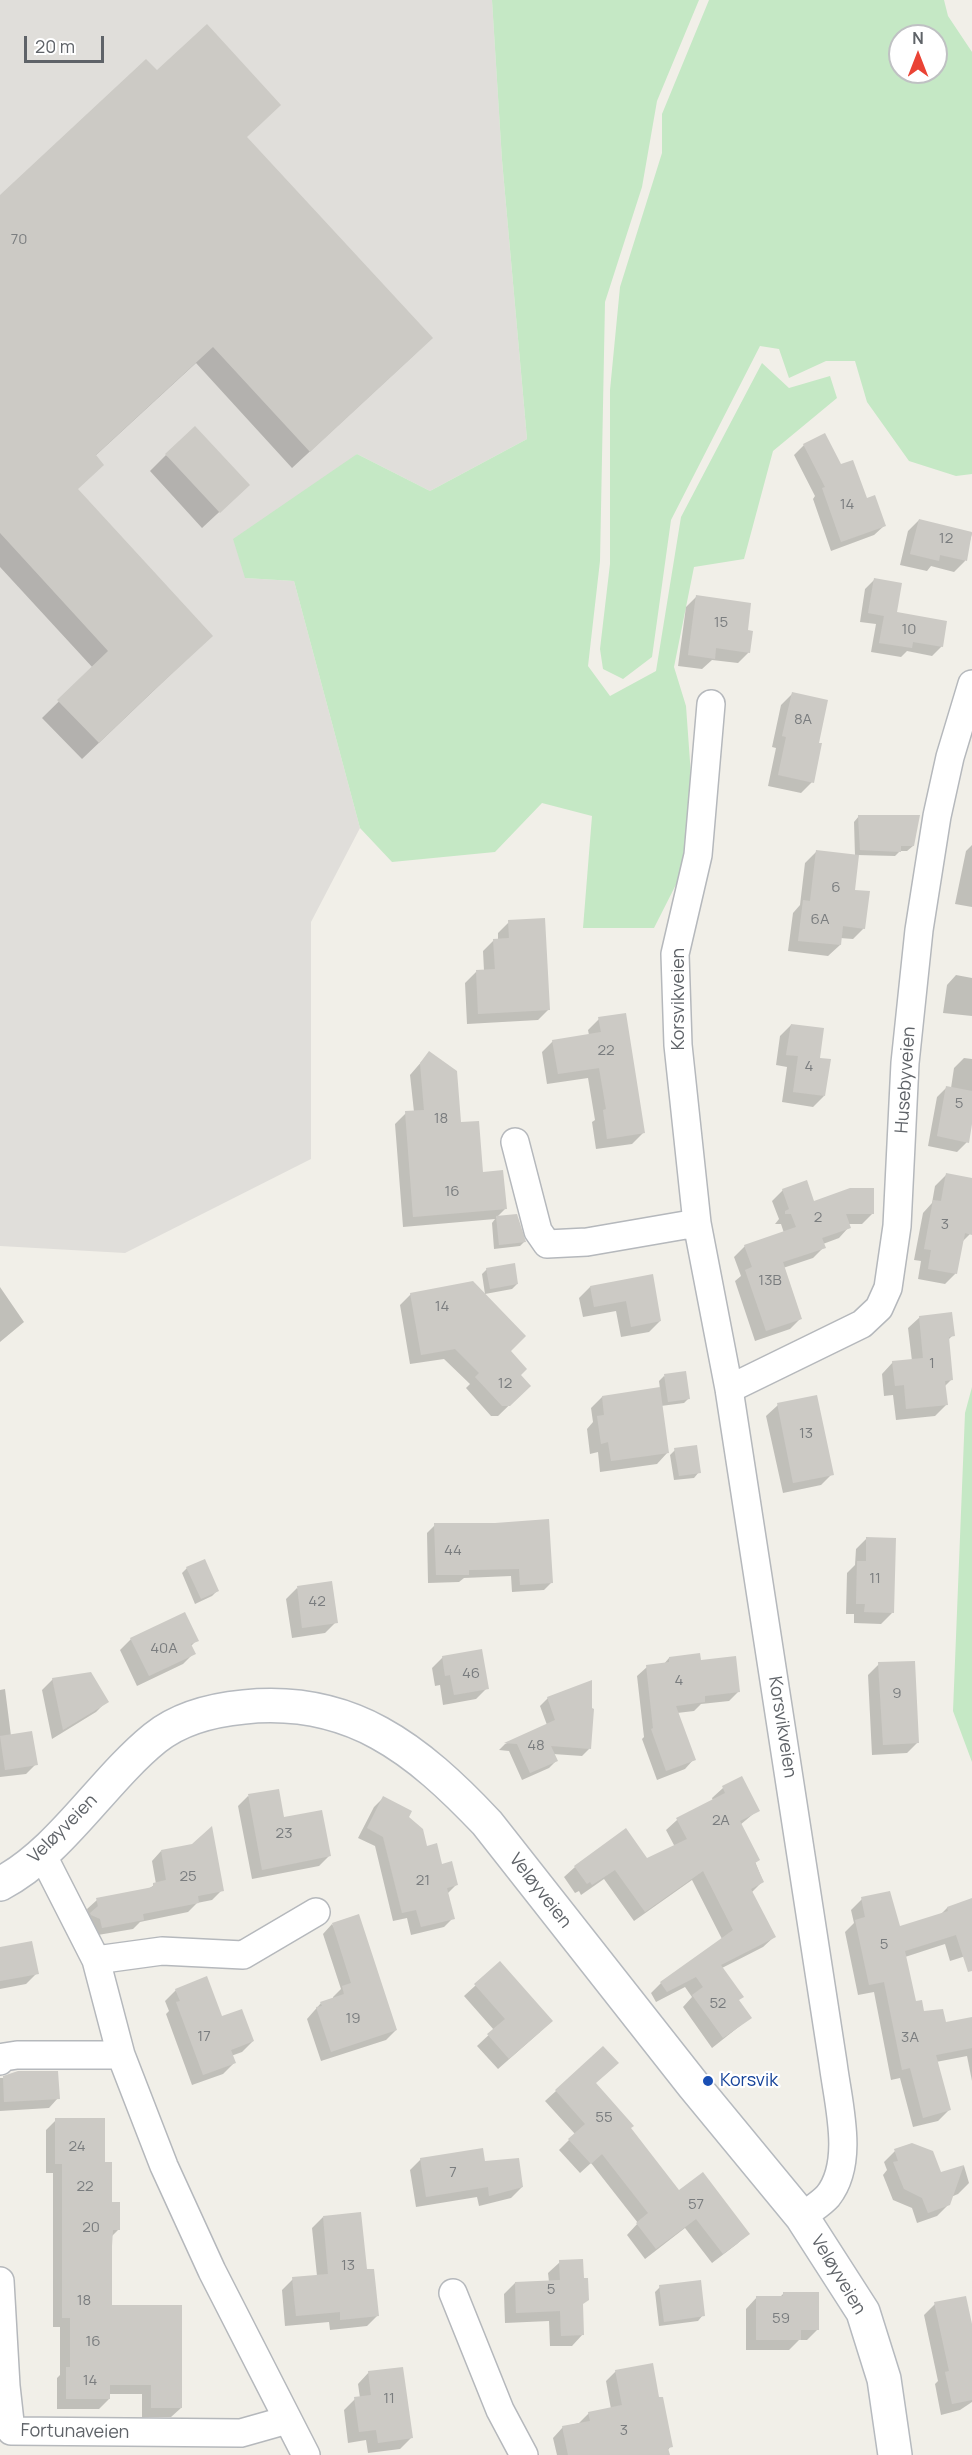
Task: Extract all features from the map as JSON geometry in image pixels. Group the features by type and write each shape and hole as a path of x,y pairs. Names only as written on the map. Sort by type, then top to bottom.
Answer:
{"main road":[{"name":"Veløyveien","path":"0,1884 42,1854 156,1737 189,1718 223,1709 260,1705 296,1706 332,1713 371,1727 397,1742 450,1784 487,1823 694,2086 802,2217 863,2312 884,2379 895,2455"}],"street":[{"name":"Husebyveien","path":"729,1389 862,1324 879,1308 888,1288 897,1227 905,1063 919,930 937,816 950,757 972,684"},
{"name":"Korsvikveien","path":"711,704 698,855 675,954 678,1045 697,1223 729,1389 830,2039 844,2153 839,2178 827,2198 802,2217"},
{"path":"515,1142 538,1231 547,1244 587,1242 697,1223"},
{"path":"42,1854 96,1960 121,2055 164,2166 212,2271 306,2455"},
{"path":"96,1960 162,1951 243,1955 316,1911"},
{"path":"0,2061 4,2057 17,2055 121,2055"},
{"name":"Fortunaveien","path":"0,2281 11,2431 242,2433 287,2420"},
{"path":"453,2293 500,2410 524,2455"}],"shaded area":[{"path":"0,0 492,0 502,160 527,439 430,491 357,454 245,578 294,581 360,828 311,922 311,1159 125,1253 0,1246"}],"green space":[{"path":"492,0 699,0 657,101 642,187 605,302 600,561 588,666 610,696 656,671 681,517 762,363 789,388 830,376 837,398 773,451 744,559 694,567 674,667 686,706 696,845 654,928 583,928 592,816 542,803 495,852 392,862 360,828 294,581 245,578 233,539 357,454 430,491 527,439 502,160"},
{"path":"709,0 944,0 948,16 972,52 972,474 956,476 909,461 867,402 855,361 826,361 789,378 779,349 760,346 671,520 652,657 623,679 603,669 600,649 610,564 610,390 620,287 662,153 662,114"},
{"path":"972,1387 972,1762 953,1711 965,1413"}],"building":[{"path":"207,24 281,105 247,137 433,338 310,452 213,347 96,455 104,465 78,489 213,636 99,743 57,700 108,651 0,533 0,195 146,59 157,70"},
{"path":"195,426 250,485 220,513 165,454"},
{"path":"825,433 841,464 853,460 867,498 875,495 886,526 841,542 822,488 825,487 803,444"},
{"path":"919,519 972,532 967,561 940,555 939,561 910,554"},
{"path":"874,578 902,583 897,612 947,621 943,647 913,642 912,648 879,643 884,616 868,613"},
{"path":"696,595 751,603 748,630 753,631 750,653 716,648 715,659 688,655"},
{"path":"792,692 828,700 814,783 778,775 786,737 782,736"},
{"path":"858,815 920,815 914,846 901,846 901,852 860,850"},
{"path":"816,850 859,855 855,890 870,891 865,929 843,926 841,945 798,941 803,900 810,901"},
{"path":"545,918 550,1010 478,1014 476,970 495,969 493,939 509,938 508,920"},
{"path":"626,1013 645,1133 607,1139 603,1110 606,1109 599,1068 558,1074 552,1040 601,1032 598,1017"},
{"path":"791,1024 824,1028 820,1058 831,1059 825,1096 793,1092 798,1056 786,1055"},
{"path":"429,1051 457,1071 461,1122 479,1121 483,1172 503,1170 507,1209 413,1217 405,1111 424,1110 420,1063"},
{"path":"946,1086 972,1091 972,1124 969,1143 937,1136"},
{"path":"946,1173 972,1178 972,1235 965,1233 957,1274 928,1269 931,1250 924,1249 933,1200 941,1201"},
{"path":"807,1180 814,1201 850,1188 874,1188 874,1214 846,1214 851,1228 822,1238 826,1248 783,1262 802,1319 766,1331 745,1270 752,1267 744,1245 796,1227 791,1214 785,1214 785,1211 789,1209 782,1189"},
{"path":"517,1214 526,1242 499,1245 496,1216"},
{"path":"515,1263 518,1284 490,1289 486,1268"},
{"path":"653,1274 661,1321 631,1327 626,1301 594,1307 590,1286"},
{"path":"473,1281 526,1336 511,1351 527,1369 521,1375 531,1386 510,1406 502,1406 475,1377 479,1373 455,1349 421,1355 410,1293"},
{"path":"952,1312 955,1336 949,1337 953,1380 945,1381 948,1405 906,1409 904,1385 895,1386 892,1361 923,1358 919,1316"},
{"path":"686,1371 690,1399 668,1402 664,1374"},
{"path":"660,1387 669,1453 611,1461 608,1442 601,1444 597,1416 604,1415 602,1396"},
{"path":"817,1395 834,1475 793,1483 777,1403"},
{"path":"697,1445 701,1473 679,1476 674,1448"},
{"path":"549,1519 553,1583 520,1585 519,1569 469,1570 469,1575 436,1575 434,1523 495,1523"},
{"path":"866,1537 896,1538 894,1613 864,1612 865,1604 856,1604 857,1561 866,1561"},
{"path":"205,1559 219,1591 201,1599 186,1567"},
{"path":"332,1581 338,1623 302,1628 297,1586"},
{"path":"185,1612 199,1641 191,1644 196,1654 149,1676 130,1638"},
{"path":"482,1649 489,1689 454,1695 450,1675 445,1676 442,1656"},
{"path":"700,1653 701,1660 736,1656 740,1692 705,1696 705,1702 676,1706 696,1760 666,1771 651,1729 653,1728 646,1665 669,1662 669,1657"},
{"path":"915,1661 919,1743 883,1745 878,1662"},
{"path":"91,1672 109,1702 63,1730 52,1678"},
{"path":"592,1680 592,1708 594,1709 591,1749 551,1746 558,1761 530,1773 517,1744 504,1743 555,1720 547,1697"},
{"path":"32,1731 38,1765 5,1770 0,1736"},
{"path":"742,1776 760,1811 740,1821 760,1860 755,1863 764,1882 751,1889 776,1937 721,1965 744,1997 739,2000 752,2018 723,2038 692,1995 703,1987 696,1977 667,1992 660,1982 733,1930 703,1871 645,1912 615,1870 592,1885 590,1882 587,1884 574,1866 626,1828 647,1858 687,1839 676,1818 725,1793 722,1786"},
{"path":"279,1789 284,1817 322,1810 331,1856 262,1870 248,1794"},
{"path":"383,1796 412,1811 409,1817 423,1829 427,1846 437,1843 442,1864 452,1861 458,1885 447,1888 455,1919 421,1927 416,1910 402,1913 383,1837 367,1828"},
{"path":"212,1826 224,1891 198,1896 199,1903 143,1914 144,1920 102,1928 100,1919 91,1915 90,1913 98,1906 96,1898 153,1887 153,1883 166,1880 161,1850 192,1844"},
{"path":"890,1891 900,1926 948,1911 947,1907 972,1898 972,1971 968,1972 956,1935 905,1951 916,2001 922,2000 924,2011 943,2009 946,2022 972,2017 972,2048 936,2055 951,2110 923,2118 910,2068 902,2070 884,1982 869,1985 855,1920 865,1917 861,1897"},
{"path":"359,1914 397,2030 331,2052 316,2007 322,2006 320,2002 344,1994 342,1986 351,1983 332,1923"},
{"path":"32,1941 39,1974 0,1981 0,1947"},
{"path":"500,1961 553,2021 509,2059 487,2034 505,2019 474,1984"},
{"path":"207,1976 222,2016 242,2009 254,2041 231,2050 236,2063 203,2075 176,2002 180,2001 175,1989"},
{"path":"603,2046 619,2063 596,2083 634,2126 631,2128 679,2190 703,2172 750,2234 723,2254 696,2219 656,2249 636,2223 648,2213 602,2154 591,2164 568,2139 585,2124 555,2090"},
{"path":"18,2071 58,2071 60,2099 4,2102 3,2076"},
{"path":"55,2118 105,2118 105,2162 112,2162 112,2202 120,2202 120,2230 113,2230 112,2305 182,2305 182,2408 151,2408 151,2385 110,2385 110,2399 66,2399 66,2367 70,2367 70,2318 62,2318 62,2164 55,2164"},
{"path":"912,2143 933,2151 941,2172 964,2165 950,2205 928,2213 922,2198 904,2189 893,2162 898,2161 894,2149"},
{"path":"483,2148 485,2161 519,2158 523,2187 489,2196 488,2187 426,2197 420,2158"},
{"path":"361,2212 367,2269 374,2269 379,2316 340,2320 340,2312 296,2316 292,2277 328,2274 323,2216"},
{"path":"583,2259 584,2278 588,2278 589,2300 583,2304 584,2335 561,2336 560,2311 516,2313 515,2282 560,2280 559,2260"},
{"path":"701,2280 705,2316 664,2322 659,2285"},
{"path":"783,2292 819,2292 819,2330 801,2330 801,2340 756,2340 756,2296 783,2296"},
{"path":"966,2296 972,2324 972,2400 952,2404 945,2372 949,2371 934,2302"},
{"path":"653,2363 659,2397 663,2397 673,2447 668,2448 670,2455 568,2455 562,2426 590,2421 588,2412 622,2405 615,2370"},
{"path":"403,2367 413,2438 378,2443 376,2430 359,2432 354,2397 371,2395 368,2371"}],"place":[{"name":"Korsvik","path":"708,2081"}]}
